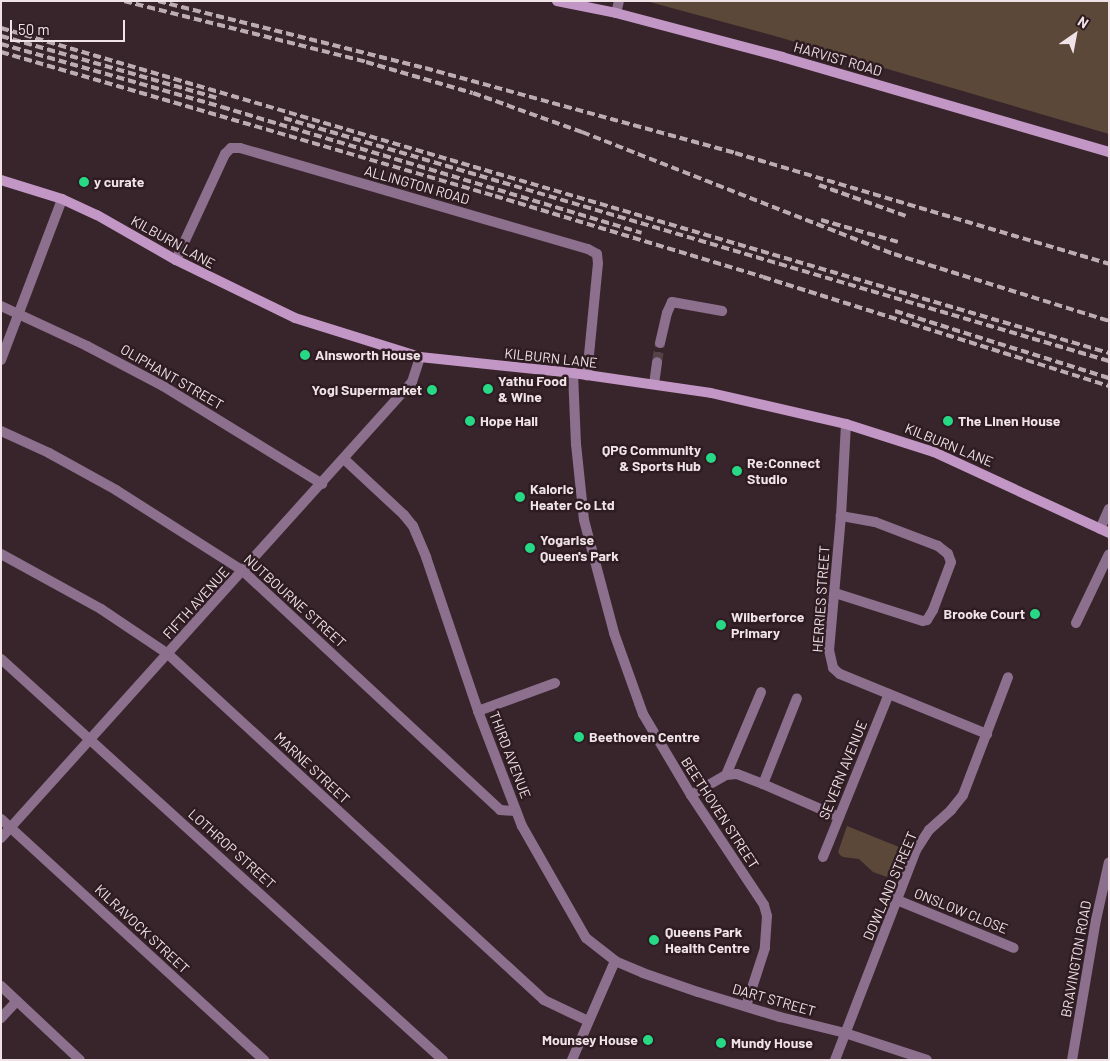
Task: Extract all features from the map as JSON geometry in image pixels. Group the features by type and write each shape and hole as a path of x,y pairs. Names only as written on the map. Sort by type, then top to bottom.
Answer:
{"main road":[{"name":"HARVIST ROAD","path":"557,1 616,13 782,57 1109,152"},
{"name":"KILBURN LANE","path":"1,180 62,200 97,215 176,260 295,318 420,357 572,373 654,384 711,393 846,424 934,452 1104,531"}],"street":[{"path":"616,13 619,1"},
{"name":"ALLINGTON ROAD","path":"176,260 225,154 231,148 240,148 597,254 598,263 587,375"},
{"path":"1,360 62,200"},
{"path":"660,343 666,313 672,302 722,311"},
{"name":"OLIPHANT STREET","path":"1,306 164,386 322,484"},
{"name":"FIFTH AVENUE","path":"1,838 412,382 420,357"},
{"path":"654,384 658,362"},
{"name":"BEETHOVEN STREET","path":"572,373 576,444 584,520 614,633 643,714 691,795 764,905 767,916 765,948 746,1006"},
{"name":"HERRIES STREET","path":"846,424 841,516 829,650 833,668 840,674 987,734"},
{"name":"NUTBOURNE STREET","path":"1,431 49,453 116,490 186,532 243,571 500,810 516,811"},
{"name":"THIRD AVENUE","path":"344,459 404,515 413,526 426,556 478,711 522,826 586,938 615,961"},
{"path":"1104,531 1109,509"},
{"path":"834,593 923,621 928,620 934,610 951,562 948,554 938,546 875,522 841,516"},
{"name":"MARNE STREET","path":"1,554 101,609 168,654 544,1000 588,1021"},
{"path":"1076,623 1109,554"},
{"name":"LOTHROP STREET","path":"1,659 443,1060"},
{"name":"DOWLAND STREET","path":"835,1060 921,840 963,795 1008,677"},
{"path":"478,711 555,682"},
{"path":"726,775 761,692"},
{"name":"SEVERN AVENUE","path":"823,857 889,694"},
{"path":"763,784 797,698"},
{"path":"691,795 726,775 737,774 839,817"},
{"name":"KILRAVOCK STREET","path":"1,819 264,1060"},
{"name":"BRAVINGTON ROAD","path":"1072,1060 1096,920 1109,862"},
{"name":"ONSLOW CLOSE","path":"897,900 1014,948"},
{"path":"572,1060 615,961"},
{"name":"DART STREET","path":"615,961 652,976 746,1006 845,1033 927,1060"},
{"path":"1,986 80,1060"},
{"path":"1,1018 17,1001"}],"shaded area":[{"path":"646,1 1109,1 1109,134 775,36"},
{"path":"847,826 899,847 887,877 873,872 859,859 840,855 838,852"}],"tunnel":[{"path":"657,362 660,343"}],"railway":[{"path":"124,1 366,62 473,93 582,132 894,254 1109,321"},
{"path":"158,1 425,68 735,153 1109,264"},
{"path":"1,28 1109,353"},
{"path":"1,36 217,98"},
{"path":"1,44 222,107 642,233"},
{"path":"1,52 495,196 763,277 1109,386"},
{"path":"284,118 1109,361"},
{"path":"819,185 906,216"},
{"path":"821,220 898,242"},
{"path":"895,311 1109,378"}],"place":[{"name":"y curate","path":"84,182"},
{"name":"Ainsworth House","path":"305,355"},
{"name":"Yathu Food & Wine","path":"488,389"},
{"name":"Yogi Supermarket","path":"432,390"},
{"name":"Hope Hall","path":"470,421"},
{"name":"The Linen House","path":"948,421"},
{"name":"QPG Community & Sports Hub","path":"711,458"},
{"name":"Re:Connect Studio","path":"737,471"},
{"name":"Kaloric Heater Co Ltd","path":"520,497"},
{"name":"Yogarise Queen's Park","path":"530,548"},
{"name":"Brooke Court","path":"1035,614"},
{"name":"Wilberforce Primary","path":"721,625"},
{"name":"Beethoven Centre","path":"579,737"},
{"name":"Queens Park Health Centre","path":"654,940"},
{"name":"Mounsey House","path":"648,1040"},
{"name":"Mundy House","path":"721,1043"}]}
